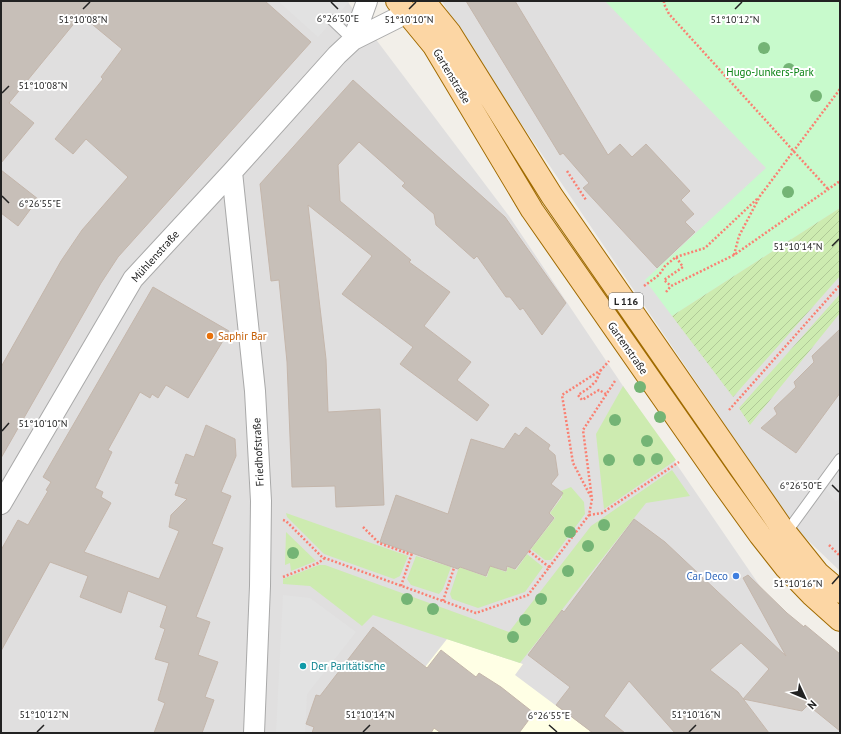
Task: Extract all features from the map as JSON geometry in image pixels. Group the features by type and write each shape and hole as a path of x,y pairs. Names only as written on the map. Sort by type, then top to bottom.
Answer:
{"main road":[{"name":"Gartenstraße","path":"409,5 450,33 552,196 786,533 818,573 840,592"},
{"name":"Gartenstraße","path":"409,5 532,210 721,481 786,568 810,594 840,620"}],"street":[{"name":"Mühlenstraße","path":"353,40 367,1"},
{"name":"Mühlenstraße","path":"1,504 133,279 337,55 353,40 409,5"},
{"name":"Friedhofstraße","path":"232,172 255,391 261,501 260,586 254,733"}],"lane":[{"path":"332,20 353,40"},
{"path":"786,533 840,459"}],"path":[{"path":"664,1 669,14 828,189"},
{"path":"644,286 659,275 664,266 676,257 705,248 760,196 840,89"},
{"path":"666,292 672,286 734,256 840,181"},
{"path":"734,256 739,236 760,196"},
{"path":"672,286 664,280 683,267 676,257"},
{"path":"714,428 840,285"},
{"path":"592,499 572,463 562,395 601,370 611,359"},
{"path":"601,370 596,381 589,388 578,395 582,400 599,390 606,394"},
{"path":"260,515 286,521 325,558 476,613 528,595 589,515 592,499 583,430 615,381"},
{"path":"589,515 602,513 681,460"},
{"path":"363,527 379,543 412,554 401,586"},
{"path":"529,552 549,567"},
{"path":"260,586 318,563 325,558"},
{"path":"443,601 454,568"}],"shaded area":[{"path":"1,1 347,1 509,216 779,614 840,662 840,733 1,733"},
{"path":"278,1 349,1 349,2 318,37"},
{"path":"442,1 840,1 840,571 795,528 461,35"},
{"path":"840,469 840,496 836,502 826,489"},
{"path":"283,595 310,598 356,632 307,694 305,733 276,733"},
{"path":"447,639 523,664 515,675 590,731 588,733 387,733 397,703"}],"green space":[{"name":"Hugo-Junkers-Park","path":"605,1 840,1 840,208 672,316 645,280 766,168"},
{"path":"840,208 840,276 733,397 672,316"},
{"path":"840,294 840,313 750,425 739,408"},
{"path":"623,386 676,460 604,509 596,434"},
{"path":"672,470 690,496 646,503 520,663 373,615 362,626 310,586 283,584 283,579 319,565 325,565 509,632 591,526"},
{"path":"571,487 584,502 585,514 551,560 545,560 531,549 555,518 550,513 562,497 561,491"},
{"path":"286,513 408,556 400,576 394,579 324,554 287,517"},
{"path":"286,532 316,561 291,571 290,563 285,565"},
{"path":"527,554 543,567 525,592 478,608 452,599 450,594 459,567 487,577 490,566 506,572 508,567 516,570"},
{"path":"416,556 451,567 443,589 439,594 411,585 407,579"}],"building":[{"path":"1,1 265,1 311,42 118,257 101,283 1,458 1,367 61,261 82,230 128,177 86,139 73,154 55,139 103,79 101,77 122,49 81,15 9,103 34,123 1,163"},
{"path":"466,1 515,1 608,155 620,144 632,157 646,144 690,191 681,200 694,214 685,222 695,232 657,268 583,188 589,183 563,153 560,155"},
{"path":"353,80 505,217 566,303 542,335 523,308 520,310 510,297 506,297 477,256 474,259 436,225 434,214 402,186 405,183 359,142 338,165 340,201 411,260 409,262 450,292 424,326 471,362 457,380 489,405 477,421 400,364 413,347 342,294 372,256 308,205 326,359 328,412 380,409 384,505 336,507 335,486 292,487 287,362 279,280 271,281 260,184"},
{"path":"1,170 38,199 18,226 1,213"},
{"path":"153,287 229,331 188,398 166,385 158,398 152,394 150,398 140,392 108,450 112,452 95,488 103,492 101,497 111,503 84,552 159,579 179,531 169,527 171,515 187,499 175,495 179,484 175,483 186,454 194,457 206,425 235,439 236,456 221,492 231,496 212,544 223,548 196,617 210,622 198,655 218,662 205,697 214,700 202,733 154,733 165,703 158,700 169,663 155,659 165,629 160,627 167,606 128,591 121,613 80,597 88,576 50,562 1,651 1,550 18,520 28,525 48,491 46,490 51,482 43,477"},
{"path":"840,329 840,393 796,453 761,428 777,414 774,408 796,387 794,382 814,362 812,356"},
{"path":"526,427 550,445 548,449 555,455 558,475 551,484 563,493 549,513 554,518 515,569 507,566 506,571 490,566 486,576 460,567 458,569 380,542 396,495 448,514 471,439 504,449 515,433 519,436"},
{"path":"634,519 665,542 786,656 743,578 748,575 787,613 804,627 805,625 840,654 840,731 808,705 802,711 743,699 769,733 675,733 629,681 604,716 625,733 593,733 556,705 570,687 528,655 562,610 564,612","holes":["741,643 769,669 743,699 738,692 710,670"]},
{"path":"373,627 427,668 441,650 476,677 479,673 501,687 534,713 519,733 441,733 434,728 431,733 312,733 314,727 306,724 316,695 320,696"}],"place":[{"name":"Saphir Bar","path":"210,336"},
{"name":"Car Deco","path":"736,576"},
{"name":"Der Paritätische","path":"303,666"}]}
